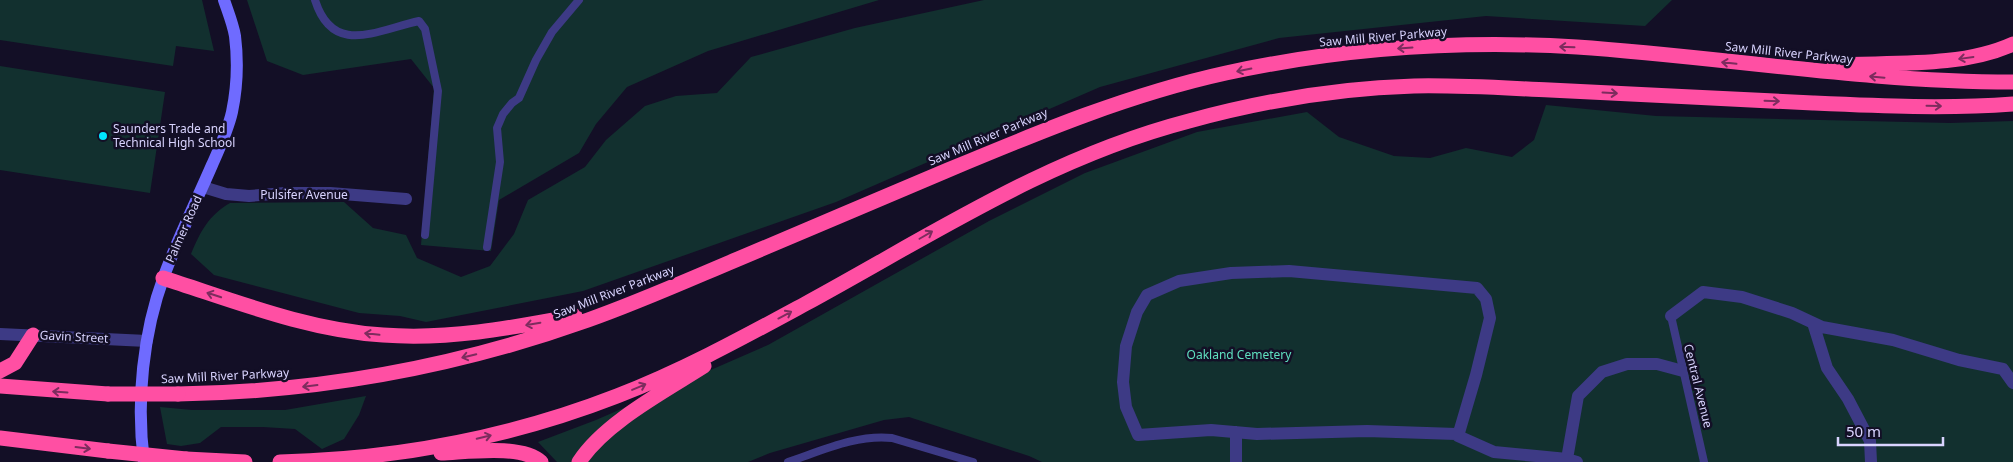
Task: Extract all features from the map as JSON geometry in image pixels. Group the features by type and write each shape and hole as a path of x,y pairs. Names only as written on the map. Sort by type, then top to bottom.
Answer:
{"highway":[{"path":"1777,68 1956,60 1976,57 2013,44"},
{"name":"Saw Mill River Parkway","path":"0,386 108,394 178,394 272,390 339,382 398,372 520,342 616,309 1073,119 1130,99 1226,73 1276,63 1374,50 1475,45 1574,47 1916,80 2013,82"},
{"path":"382,455 460,442 551,419 621,394 669,374 761,328 998,196 1051,170 1138,136 1187,121 1286,100 1358,90 1412,86 1451,86 1848,104 1946,106 2013,104"},
{"path":"163,278 314,325 383,335 429,336 477,333 616,309"},
{"path":"580,462 594,443 610,428 761,328"},
{"path":"0,371 15,363 33,335"},
{"path":"0,438 186,459 245,462"},
{"path":"280,462 382,455 517,452 534,456 541,462"}],"street":[{"name":"Palmer Road","path":"144,462 142,390 147,341 163,278 185,223 225,135 234,99 236,57 234,34 224,0"},
{"name":"Pulsifer Avenue","path":"203,187 226,194 249,196 285,193 330,193 406,199"},
{"path":"1458,436 1490,318 1486,299 1477,288 1289,272 1231,273 1179,281 1147,296 1137,312 1126,346 1123,382 1126,407 1138,435 1211,430 1257,434 1367,431 1458,436 1494,452 1514,458 1572,460 1578,396 1602,372 1628,364 1657,364 1683,371"},
{"path":"1671,316 1703,292 1742,297 1792,313 1822,327 1893,340 1959,360 2003,369 2013,383"},
{"path":"1813,323 1827,368 1848,399 1870,441 1872,462"},
{"name":"Gavin Street","path":"0,334 147,341"},
{"path":"1236,432 1236,462"}],"lane":[{"path":"315,0 320,16 332,29 347,35 363,35 419,21 425,29 438,91 425,235"},
{"path":"487,247 500,162 497,128 503,114 519,98 536,60 552,32 579,0"},
{"name":"Central Avenue","path":"1671,316 1704,462"},
{"path":"788,462 802,460 861,438 882,436 973,462"}],"green space":[{"path":"0,0 202,0 214,51 176,46 173,66 0,40"},
{"path":"247,0 879,0 708,51 627,87 596,124 579,153 499,200 491,251 421,245 434,88 411,59 303,75 267,61"},
{"path":"984,0 1672,0 1645,26 1486,16 1279,38 1100,87 836,202 583,291 426,322 400,316 359,313 214,275 191,254 206,225 216,213 230,203 344,202 373,228 406,235 417,258 461,277 490,266 514,234 528,200 585,167 606,140 645,106 676,96 717,93 751,57 855,28"},
{"path":"0,66 165,92 150,193 0,170"},
{"name":"Oakland Cemetery","path":"1546,105 1656,116 1950,123 2013,121 2013,462 1042,462 1029,456 909,417 884,420 770,453 748,462 557,462 538,442 596,420 768,345 989,221 1085,173 1197,132 1307,112 1339,137 1394,156 1430,158 1466,148 1512,157 1534,140"},
{"path":"366,396 359,415 344,439 322,449 295,429 263,427 221,427 200,443 181,446 167,444 160,407 192,410 285,410"}],"place":[{"name":"Saunders Trade and Technical High School","path":"103,136"}]}
